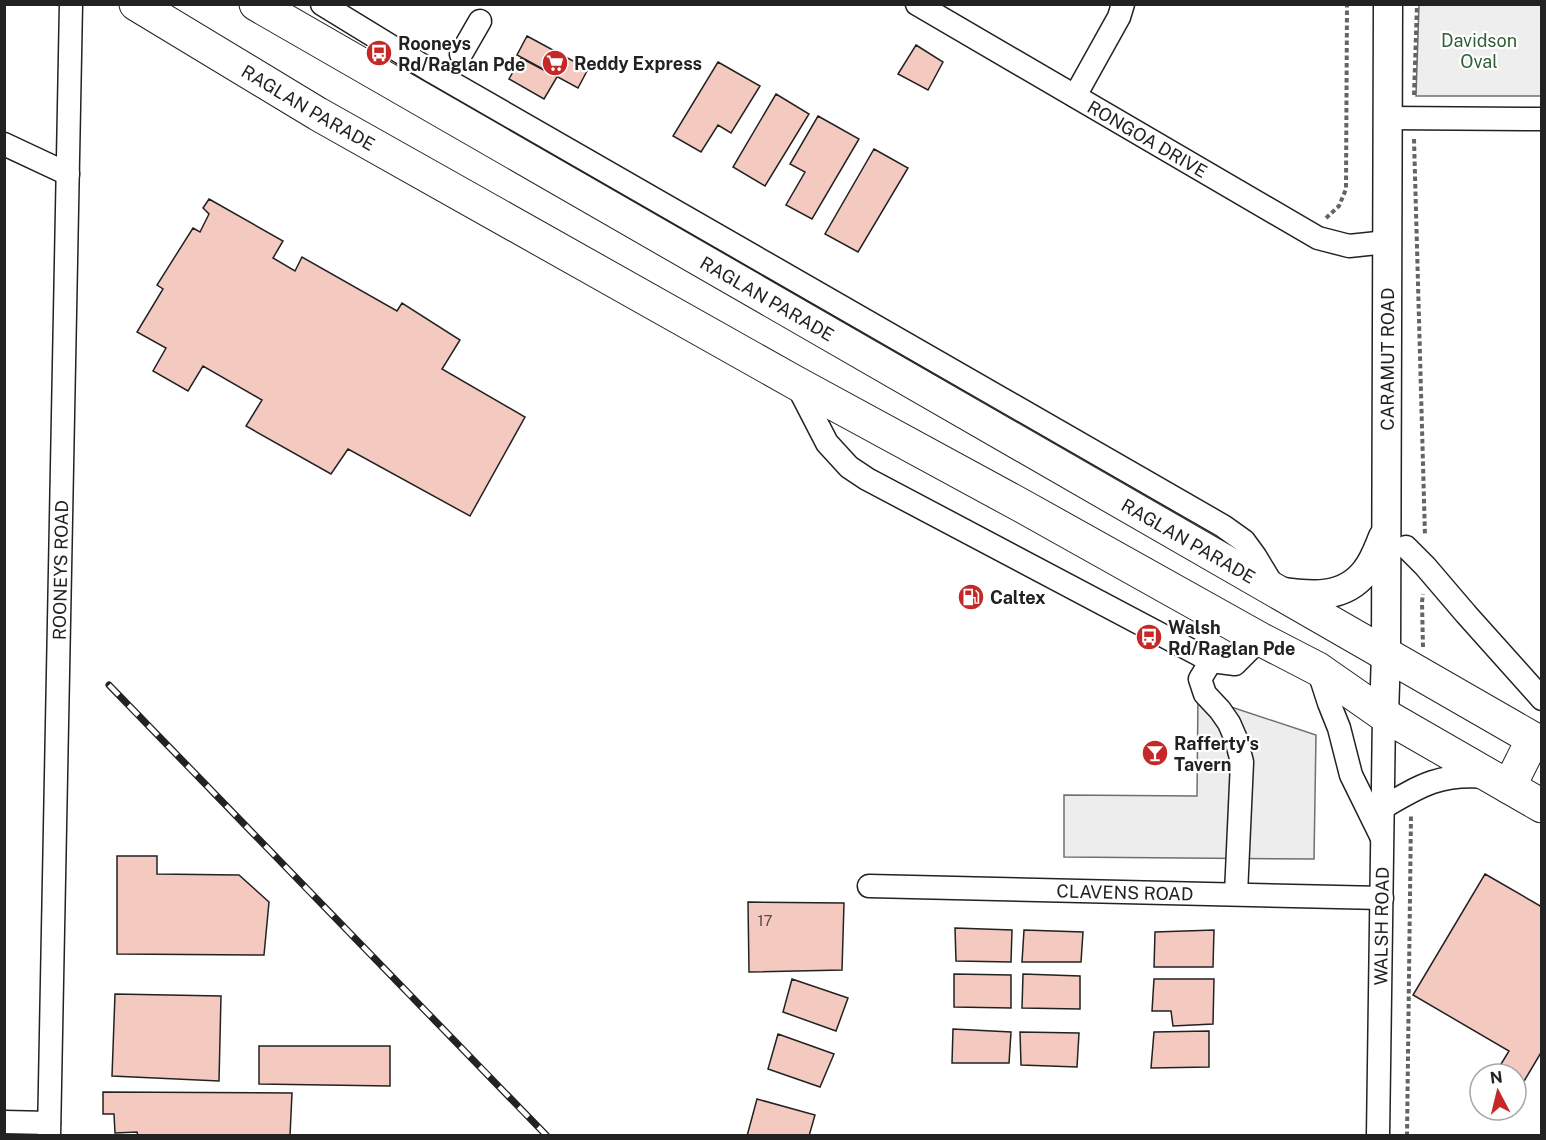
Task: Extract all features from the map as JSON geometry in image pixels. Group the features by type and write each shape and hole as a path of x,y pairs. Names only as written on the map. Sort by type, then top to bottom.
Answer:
{"highway":[{"name":"RAGLAN PARADE","path":"136,4 318,114 796,383 1318,669 1384,715 1542,806"},
{"name":"RAGLAN PARADE","path":"256,4 1424,676 1539,735"},
{"path":"1500,782 1539,735"}],"main road":[{"name":"CARAMUT ROAD","path":"1384,715 1386,654 1396,539 1387,242 1401,118 1388,4"},
{"path":"1276,591 1319,596 1352,585 1396,539"}],"street":[{"name":"ROONEYS ROAD","path":"49,1129 71,4"},
{"name":"RAGLAN PARADE","path":"322,4 443,78 1223,526 1244,541 1276,591"},
{"name":"RONGOA DRIVE","path":"917,4 1318,238 1349,246 1387,242"},
{"path":"1075,96 1119,17 1123,4"},
{"path":"460,54 480,21"},
{"path":"1401,118 1542,119"},
{"path":"4,144 68,174"},
{"path":"796,383 827,443 849,467 867,479 1211,661 1235,664 1260,639"},
{"path":"1396,539 1425,566 1542,699"},
{"path":"1211,661 1200,679 1205,694 1229,723 1242,762 1236,894"},
{"path":"1318,669 1339,728 1351,775 1383,840"},
{"name":"WALSH ROAD","path":"1378,1136 1384,715"},
{"path":"1384,807 1423,784 1446,778 1460,776 1500,782"},
{"name":"CLAVENS ROAD","path":"869,886 1382,898"},
{"path":"4,1122 49,1129"}],"path":[{"path":"1325,219 1339,206 1346,189 1347,4"},
{"path":"1417,4 1401,118 1425,566 1422,602 1424,676"},
{"path":"1407,1136 1412,790"}],"green space":[{"name":"Davidson Oval","path":"1419,5 1541,5 1541,96 1416,96"}],"shaded area":[{"path":"1198,696 1316,735 1314,859 1064,857 1064,795 1197,796"}],"building":[{"name":"Reddy Express","path":"527,36 588,69 578,88 517,55"},
{"path":"916,45 943,62 928,90 898,74"},
{"path":"521,58 557,77 544,99 509,79"},
{"path":"718,62 760,86 731,133 718,125 701,152 673,136"},
{"path":"776,94 809,114 765,186 733,167"},
{"path":"818,116 859,139 812,219 786,205 805,172 790,164"},
{"path":"874,149 908,168 858,252 825,234"},
{"path":"209,199 283,241 273,258 295,271 302,257 397,311 402,303 460,340 442,369 525,417 470,516 348,449 331,474 246,426 262,400 203,366 188,391 153,371 166,348 137,332 163,289 157,285 193,228 200,232 209,214 203,208"},
{"path":"117,856 157,856 157,874 239,875 269,902 264,955 117,954"},
{"path":"1485,874 1542,907 1542,1051 1528,1075 1528,1062 1502,1062 1509,1051 1413,995"},
{"path":"748,902 844,903 842,970 749,972"},
{"path":"955,928 1012,930 1011,962 956,961"},
{"path":"1024,930 1083,932 1081,962 1022,962"},
{"path":"1214,930 1213,967 1154,967 1155,932"},
{"path":"954,974 1011,975 1011,1008 954,1007"},
{"path":"1023,974 1080,976 1080,1009 1022,1008"},
{"path":"792,979 848,998 836,1031 783,1012"},
{"path":"1154,979 1214,979 1213,1024 1173,1026 1171,1011 1152,1011"},
{"path":"115,994 221,996 219,1081 112,1076"},
{"path":"953,1029 1011,1032 1009,1063 952,1063"},
{"path":"1209,1031 1209,1067 1151,1068 1154,1032"},
{"path":"1020,1032 1079,1033 1077,1067 1021,1065"},
{"path":"778,1034 834,1054 820,1087 768,1069"},
{"path":"259,1046 390,1046 390,1086 259,1084"},
{"path":"103,1092 292,1093 290,1136 138,1136 137,1132 115,1133 114,1114 103,1114"},
{"path":"757,1099 815,1115 809,1136 747,1136"}],"railway":[{"path":"109,685 547,1136"}],"place":[{"name":"Rooneys Rd/Raglan Pde","path":"379,53"},
{"name":"Reddy Express","path":"555,63"},
{"name":"Caltex","path":"971,597"},
{"name":"Walsh Rd/Raglan Pde","path":"1149,637"},
{"name":"Rafferty's Tavern","path":"1155,753"}]}
